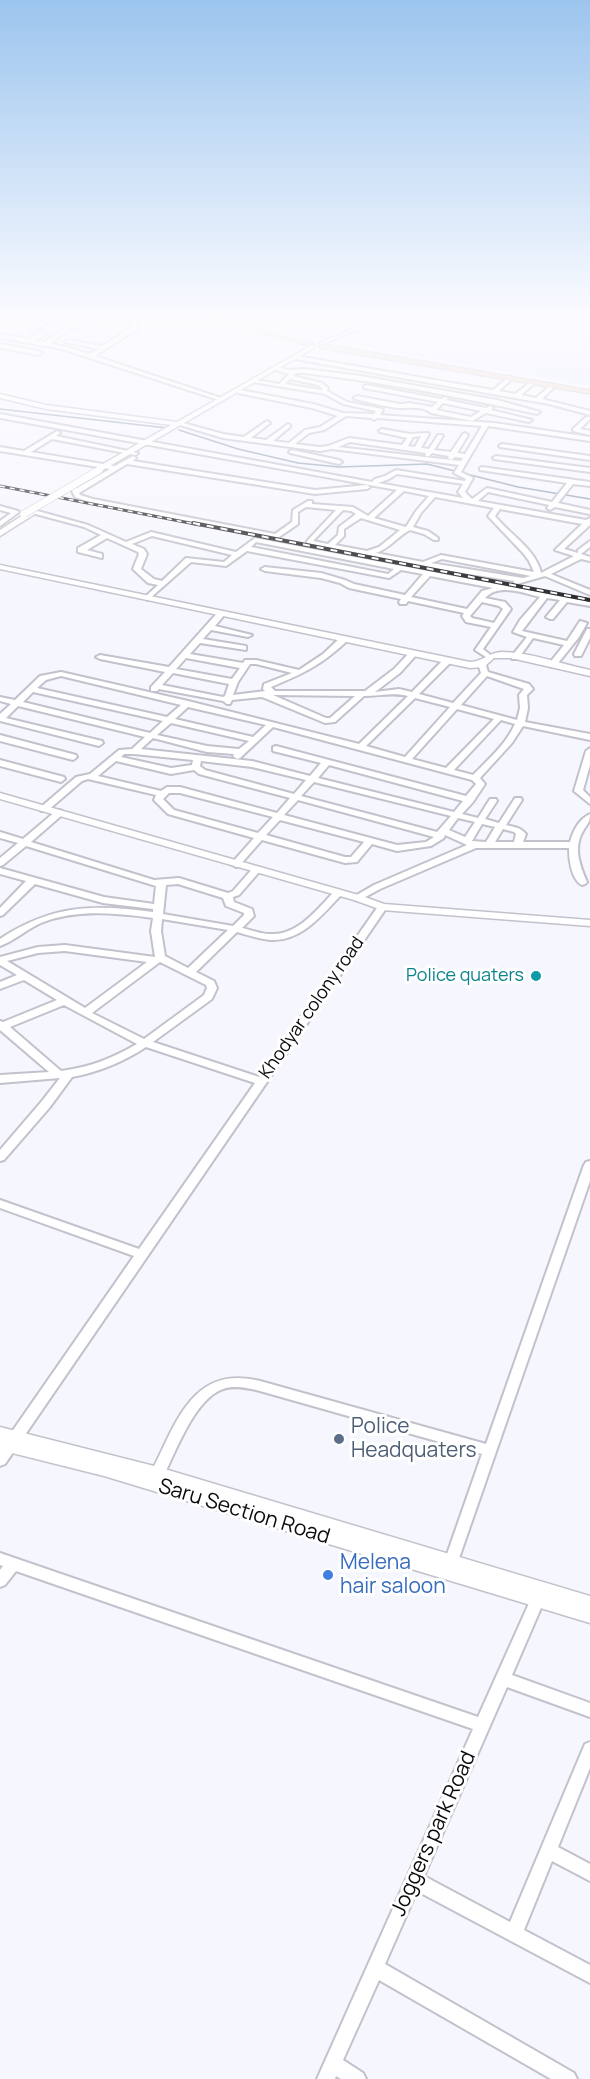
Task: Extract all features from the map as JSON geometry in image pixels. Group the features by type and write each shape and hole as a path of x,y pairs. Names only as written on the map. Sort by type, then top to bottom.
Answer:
{"street":[{"path":"88,413 180,425 267,442 274,448 339,462"},
{"path":"0,529 199,413"},
{"path":"180,425 202,413"},
{"path":"334,413 374,418 486,425 590,439"},
{"path":"374,418 379,413"},
{"path":"442,413 472,419 483,413"},
{"path":"496,413 529,420"},
{"path":"290,445 307,431 322,429 343,415"},
{"path":"0,416 589,522"},
{"path":"589,417 575,430 590,433"},
{"path":"245,439 267,423"},
{"path":"459,468 486,425"},
{"path":"267,442 288,426"},
{"path":"27,452 65,427"},
{"path":"382,431 410,436 426,435 417,449"},
{"path":"448,461 465,435"},
{"path":"0,534 34,512 139,455 134,452 51,436"},
{"path":"404,448 410,436"},
{"path":"426,458 440,436"},
{"path":"328,448 349,440 465,456"},
{"path":"274,448 290,445 448,461 469,477 461,492 471,501"},
{"path":"502,446 579,456 590,460 587,470 543,514"},
{"path":"579,456 590,446"},
{"path":"97,452 104,447"},
{"path":"0,448 105,468"},
{"path":"325,458 329,453 328,448"},
{"path":"83,462 90,457"},
{"path":"496,458 587,470"},
{"path":"127,462 315,492 382,486"},
{"path":"272,473 279,467"},
{"path":"74,491 105,468"},
{"path":"482,469 590,484"},
{"path":"374,484 377,480 387,478 396,472 467,483"},
{"path":"258,483 265,478"},
{"path":"369,519 393,496 404,489"},
{"path":"471,501 487,490 590,512"},
{"path":"74,491 77,496 92,501 369,553 497,588 590,604"},
{"path":"277,536 296,523 295,511 314,499 315,492"},
{"path":"369,553 382,549 398,534 408,529 418,512 434,495"},
{"path":"306,505 353,509 369,519 426,532 436,539"},
{"path":"498,506 491,516 498,526 510,535 536,563 540,575"},
{"path":"0,508 16,511 2,521"},
{"path":"309,542 341,508"},
{"path":"34,512 86,526 143,552 136,567 138,571 151,580 163,584"},
{"path":"330,546 341,536 341,528 360,515"},
{"path":"589,522 559,550 581,554 590,559"},
{"path":"127,544 152,534 237,554"},
{"path":"99,556 81,550 105,536"},
{"path":"148,598 191,559 223,565 255,540 399,568 523,580"},
{"path":"495,625 469,620 466,616 484,593 540,575 581,554 587,540"},
{"path":"284,545 262,572 302,573 404,600 469,612"},
{"path":"244,548 389,576 399,568"},
{"path":"404,600 426,569 441,557 540,575 590,593"},
{"path":"302,573 315,561"},
{"path":"0,567 448,660 483,669 529,687 523,695 525,700 517,732 475,778"},
{"path":"545,596 517,631 569,644"},
{"path":"480,599 507,607 479,650 489,657 516,657 590,673"},
{"path":"550,617 565,599"},
{"path":"150,694 222,613"},
{"path":"552,665 583,623"},
{"path":"210,627 248,634"},
{"path":"578,654 590,631"},
{"path":"516,657 531,636"},
{"path":"273,693 267,689 267,686 299,672 326,656 344,639"},
{"path":"198,640 243,648"},
{"path":"262,694 325,721 332,720 397,671 414,653"},
{"path":"185,655 244,666"},
{"path":"100,657 234,682"},
{"path":"406,759 455,706 483,669 489,657"},
{"path":"362,747 448,660"},
{"path":"218,711 229,699 234,682 248,662 299,672"},
{"path":"99,743 0,719 48,675 61,674 362,747 475,778 481,784 442,833 428,844 402,848 180,789 173,789 162,794 158,800 171,812 351,861 370,841"},
{"path":"157,686 229,699 273,693 394,691 520,723 590,737"},
{"path":"31,689 253,739"},
{"path":"0,699 207,749 240,752"},
{"path":"134,751 188,703"},
{"path":"449,770 499,718"},
{"path":"232,761 253,739 272,724"},
{"path":"0,738 73,757"},
{"path":"276,749 470,800"},
{"path":"93,776 122,752 134,751 196,764 202,772 442,833 471,843 572,845"},
{"path":"590,752 578,791 590,801"},
{"path":"114,758 171,771 196,764 232,761 312,778 520,831 518,845"},
{"path":"236,864 327,762"},
{"path":"0,763 61,779"},
{"path":"44,809 82,777 93,776 162,794"},
{"path":"0,796 358,898 382,907 590,923"},
{"path":"489,844 518,800"},
{"path":"358,898 471,843 480,820 493,801"},
{"path":"0,863 60,813"},
{"path":"582,882 573,860 572,845 579,828 590,817"},
{"path":"0,835 153,883 179,881 228,896 236,893 256,870"},
{"path":"0,871 103,900 266,937 288,935 307,923 338,893"},
{"path":"0,914 33,880"},
{"path":"158,959 156,931 161,883"},
{"path":"189,973 237,929 250,913 229,904 228,896"},
{"name":"Khodyar colony road","path":"0,1460 6,1440 141,1254 382,907"},
{"path":"0,943 32,924 66,914 97,911 158,912"},
{"path":"0,961 38,950 84,949 158,959 210,983 212,988 211,993 144,1043 109,1063 82,1071 0,1079"},
{"path":"85,1013 158,959"},
{"path":"0,961 85,1013 144,1043 261,1081"},
{"path":"0,986 24,976"},
{"path":"57,1073 1,1025 65,1001"},
{"path":"0,1157 46,1104 70,1072"},
{"path":"452,1560 590,1165"},
{"path":"0,1204 141,1254"},
{"path":"158,1473 205,1392 214,1386 227,1383 243,1382 255,1385 490,1451"},
{"name":"Saru Section Road","path":"6,1440 158,1473 306,1520 340,1527 452,1560 590,1616"},
{"name":"Saru Section Road","path":"6,1440 539,1594 590,1603"},
{"path":"0,1581 6,1561 482,1725"},
{"name":"Joggers park Road","path":"330,2072 539,1594"},
{"path":"502,1678 590,1710"},
{"path":"514,1933 590,1749"},
{"path":"549,1851 590,1873"},
{"path":"414,1880 590,1974"},
{"path":"375,1968 568,2079"},
{"path":"330,2072 357,2079"}],"waterway":[{"path":"35,413 167,428"},
{"path":"179,430 238,449 298,463 339,467 427,464 518,487 590,499"}],"railway":[{"path":"0,486 200,525"},
{"path":"193,523 590,600"}],"place":[{"name":"Police quaters","path":"536,976"},
{"name":"Police Headquaters","path":"339,1439"},
{"name":"Melena hair saloon","path":"328,1575"}]}
